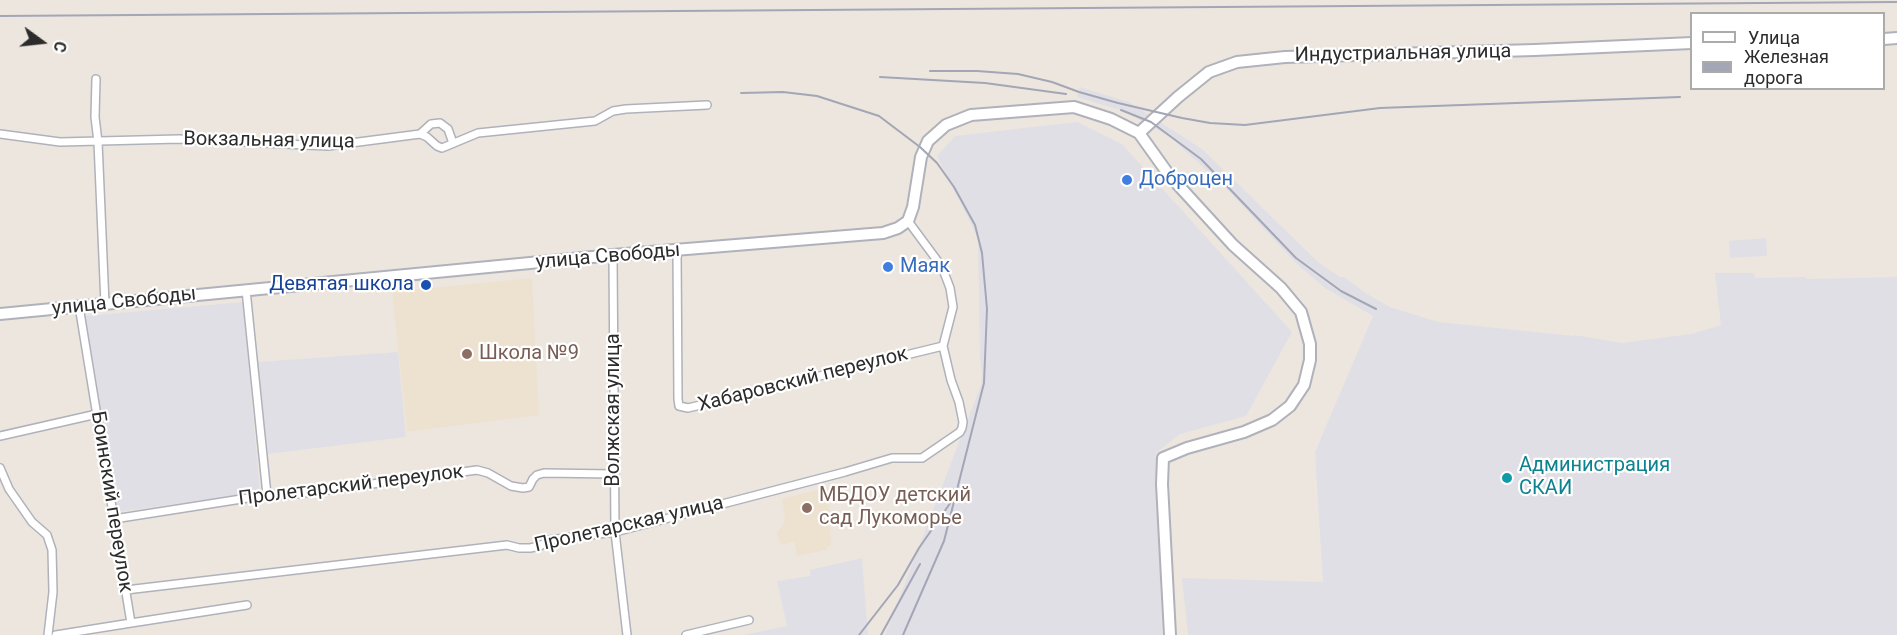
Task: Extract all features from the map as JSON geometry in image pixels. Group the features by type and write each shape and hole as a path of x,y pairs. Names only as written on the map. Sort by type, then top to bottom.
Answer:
{"main road":[{"name":"Индустриальная улица","path":"1139,133 1209,72 1238,62 1285,57 1690,43"},
{"path":"908,220 913,207 924,150 928,141 946,124 971,115 1074,107 1111,119 1139,133 1169,175 1233,245 1281,288 1301,312 1310,344 1310,360 1304,385 1290,406 1272,420 1244,432 1187,448 1163,458 1162,484 1170,635"},
{"name":"улица Свободы","path":"0,314 446,273 613,255 883,233 898,228 908,220"}],"street":[{"path":"96,79 95,117 105,304"},
{"path":"420,134 442,148 478,133 536,126 572,125 595,121 613,111 707,105"},
{"name":"Вокзальная улица","path":"0,134 60,142 179,139 328,146 420,134 431,124 441,123 448,129 453,143"},
{"path":"908,220 942,267 950,288 953,307 943,346"},
{"name":"Хабаровский переулок","path":"677,250 678,399 679,406 683,408 943,346"},
{"name":"Волжская улица","path":"613,255 615,532 627,635"},
{"path":"246,290 267,495"},
{"name":"Боинский переулок","path":"79,306 131,623"},
{"name":"Пролетарская улица","path":"126,590 507,545 530,548 540,546 549,540 615,532 892,458 922,458 960,432 962,428 959,402 943,346"},
{"path":"0,436 97,414"},
{"path":"0,468 9,489 27,516 46,535 52,550 53,592 48,635"},
{"name":"Пролетарский переулок","path":"114,519 267,495 297,494 477,470 488,473 511,486 523,488 529,486 537,475 544,473 614,474"},
{"path":"56,635 98,631 131,623 247,605"},
{"path":"686,635 749,620"}],"shaded area":[{"path":"1080,87 1129,102 1202,149 1318,262 1340,277 1344,277 1390,307 1438,322 1574,335 1622,343 1691,334 1721,325 1715,273 1754,273 1755,278 1897,277 1897,635 1188,635 1182,578 1323,582 1315,452 1373,316 1325,288 1297,264 1224,186 1170,137 1126,112 1077,97"},
{"path":"1077,122 1122,144 1292,332 1246,416 1180,434 1156,453 1162,635 885,635 981,385 978,238 937,156 955,136"},
{"path":"1766,238 1767,256 1730,258 1729,241"},
{"name":"Школа №9","path":"532,278 539,415 407,432 392,292"},
{"path":"243,302 260,492 117,512 104,444 85,316"},
{"path":"398,352 406,437 268,454 258,362"},
{"path":"828,487 831,545 827,547 827,550 797,556 794,542 781,545 777,533 785,517 782,499"},
{"path":"862,558 868,635 743,635 787,626 777,581 810,576 810,570"}],"railway":[{"path":"0,16 1897,2"},
{"path":"930,71 1018,74 1118,103 1182,118 1210,123 1245,125 1380,108 1680,97"},
{"path":"880,77 985,83 1066,94"},
{"path":"741,93 783,92 817,96 879,116 937,163 954,187 975,225 982,253 987,309 984,383 944,541 903,635"},
{"path":"1121,110 1151,122 1201,159 1296,258 1341,291 1376,309"},
{"path":"859,635 898,585 919,548 951,502"},
{"path":"881,635 920,564"}],"place":[{"name":"Доброцен","path":"1127,180"},
{"name":"Mаяк","path":"888,267"},
{"name":"Девятая школа","path":"426,285"},
{"name":"Школа №9","path":"467,354"},
{"name":"Администрация СКАИ","path":"1507,478"},
{"name":"МБДОУ детский сад Лукоморье","path":"807,508"}]}
